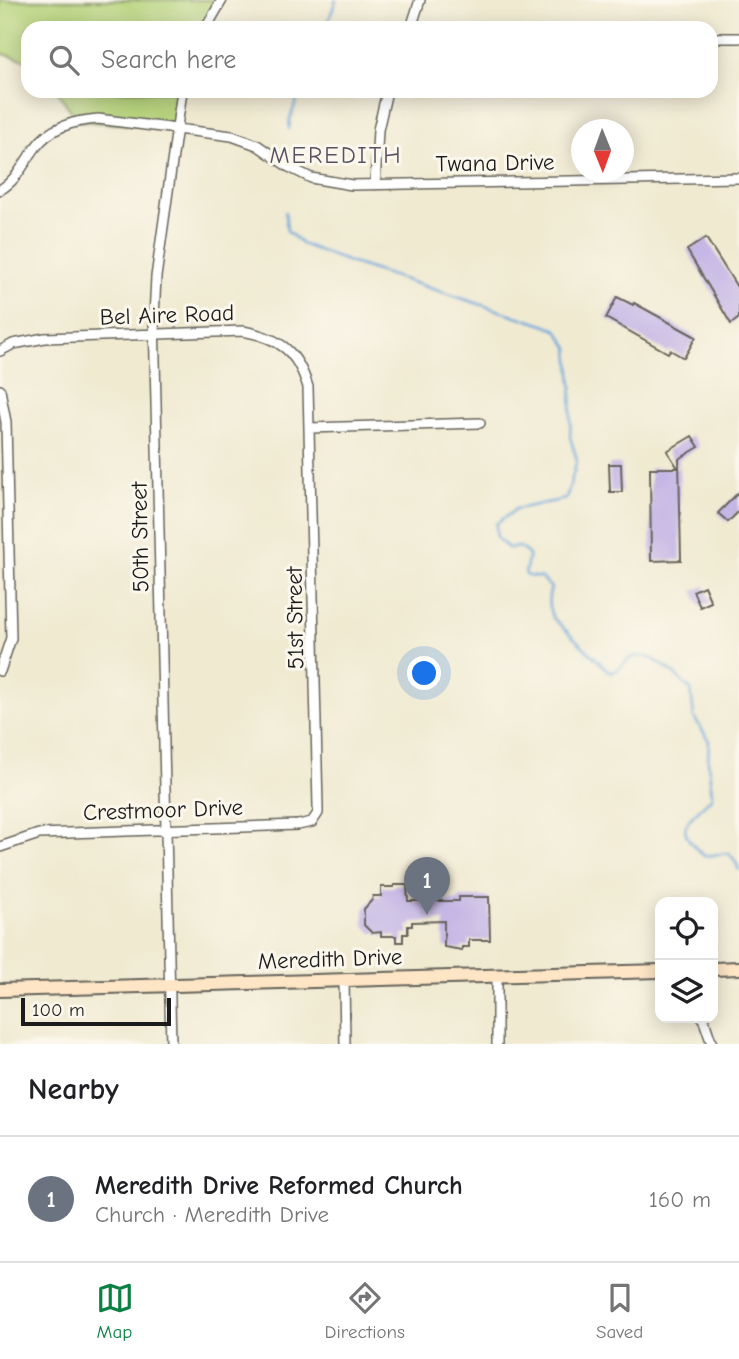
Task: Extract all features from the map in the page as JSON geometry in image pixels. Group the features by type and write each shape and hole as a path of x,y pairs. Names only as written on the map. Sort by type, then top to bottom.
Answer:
{"main road":[{"path":"718,969 739,968"},
{"name":"Meredith Drive","path":"0,990 655,971"}],"street":[{"path":"210,21 222,0"},
{"path":"413,21 420,0"},
{"path":"718,38 739,38"},
{"name":"50th Street","path":"171,1044 154,335 156,277 181,98"},
{"path":"375,185 378,130 385,98"},
{"name":"Twana Drive","path":"0,190 22,171 44,138 66,124 98,119 232,136 257,145 289,167 324,182 352,186 739,177"},
{"name":"Bel Aire Road","path":"0,351 13,344 45,338 243,331 275,341 291,352 302,368 308,387 309,428"},
{"path":"0,390 6,422 10,638 0,671"},
{"path":"309,428 480,423"},
{"name":"51st Street","path":"309,428 318,807"},
{"name":"Crestmoor Drive","path":"0,847 39,834 305,824 316,818 318,807"},
{"path":"496,976 497,1044"},
{"path":"344,980 345,1044"},
{"path":"705,1023 712,1044"}],"green space":[{"path":"0,0 222,0 210,21 21,21 21,59 0,53"},
{"path":"62,98 181,98 176,128 78,121"}],"building":[{"path":"706,238 739,290 739,318 731,324 687,250"},
{"path":"617,297 633,305 634,303 696,337 684,358 670,350 668,353 606,318"},
{"path":"692,436 699,447 679,459 681,560 651,561 650,468 678,468 667,451"},
{"path":"609,464 621,464 622,492 610,492"},
{"path":"739,492 739,511 728,522 718,513"},
{"path":"704,586 711,602 700,607 693,591"},
{"path":"407,885 408,901 459,901 459,897 489,897 490,940 469,940 469,947 462,947 462,950 444,947 444,921 412,922 412,926 408,926 408,934 403,934 403,942 396,942 396,936 381,936 381,932 372,933 364,925 364,909 373,896 381,896 381,887"}],"waterway":[{"path":"328,21 336,0"},
{"path":"289,129 298,98"},
{"path":"285,212 287,231 302,244 557,330 569,348 572,386 570,437 577,460 566,499 516,509 496,524 497,538 508,548 520,547 529,555 525,573 542,578 551,588 549,603 553,618 611,673 629,659 646,657 663,665 691,690 694,717 709,741 708,762 712,794 690,820 685,831 704,856 729,853 739,870"}],"place":[{"name":"Meredith Drive Reformed Church","path":"427,915"}],"district":[{"name":"MEREDITH","path":"336,155"}]}
